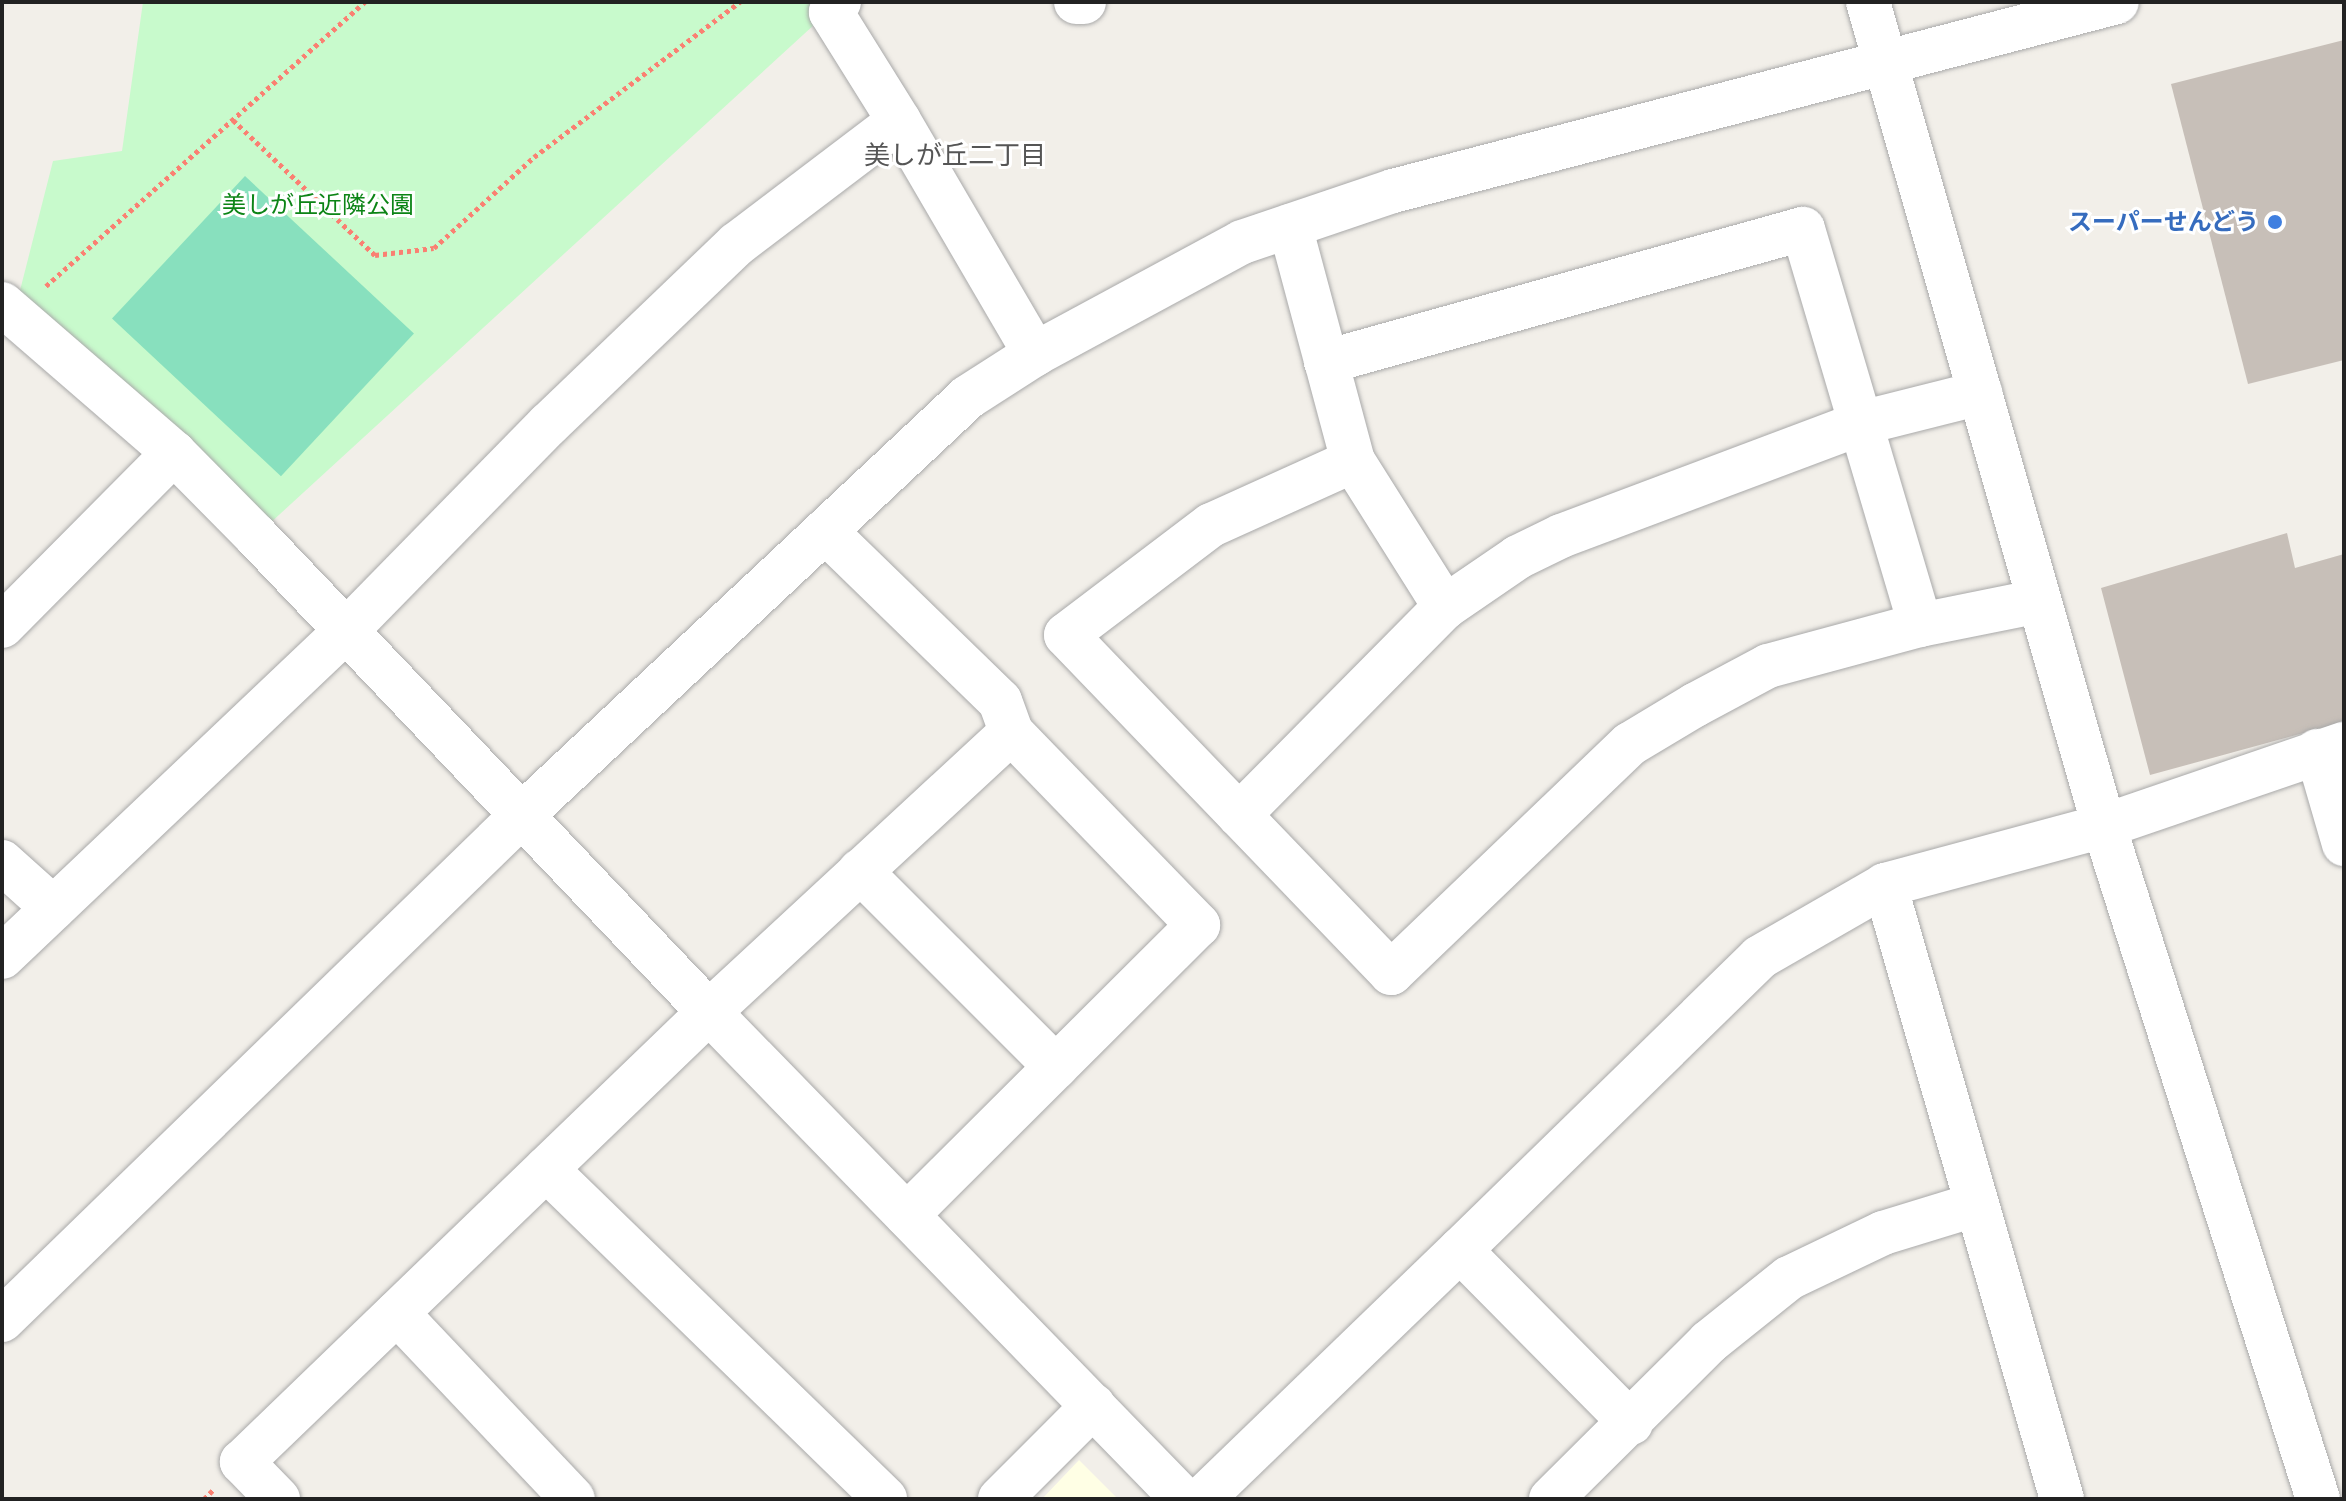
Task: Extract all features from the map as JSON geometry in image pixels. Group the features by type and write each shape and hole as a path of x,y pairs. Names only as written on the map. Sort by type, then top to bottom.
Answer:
{"street":[{"path":"839,2 831,12 899,121 1035,354"},
{"path":"1076,2 1084,2"},
{"path":"1868,2 2104,826 2318,1499"},
{"path":"2,1320 522,815 968,397 1035,354 1242,242 1393,191 2117,2"},
{"path":"2,957 348,629 549,424 737,244 899,121"},
{"path":"1290,226 1353,461 1445,607"},
{"path":"1326,362 1803,229 1920,625"},
{"path":"6,317 174,453 348,629 709,1012 1183,1499"},
{"path":"1239,815 1445,607 1518,557 1561,536 1861,423 1980,393"},
{"path":"2,626 174,453"},
{"path":"1353,461 1211,525 1066,635 1391,973 1630,744 1768,666 1920,625 2039,601"},
{"path":"825,531 1000,701 1011,732 1198,925 907,1215"},
{"path":"278,1499 242,1462 709,1012 1011,732"},
{"path":"1202,1499 1760,957 1885,885 2104,826 2330,747 2344,844"},
{"path":"2,862 53,908"},
{"path":"860,871 1056,1067"},
{"path":"1885,885 2062,1499"},
{"path":"546,1169 885,1499"},
{"path":"1551,1499 1631,1423 1709,1342 1789,1278 1883,1233 1977,1204"},
{"path":"1460,1250 1631,1423"},
{"path":"397,1313 573,1499"},
{"path":"1000,1499 1093,1406"}],"path":[{"path":"6,317 365,2"},
{"path":"233,120 375,255 434,248 534,157 740,2"}],"shaded area":[{"path":"1079,1460 1118,1499 1042,1499"}],"green space":[{"name":"美しが丘近隣公園","path":"143,2 839,2 256,536 14,314 53,161 122,151"},
{"path":"245,176 414,334 281,476 112,319"}],"building":[{"name":"スーパーせんどう","path":"2344,40 2344,360 2248,384 2171,84"},
{"path":"2287,533 2295,568 2344,554 2344,722 2150,775 2101,588"}],"place":[{"name":"スーパーせんどう","path":"2275,222"}],"district":[{"name":"美しが丘二丁目","path":"955,155"}]}
